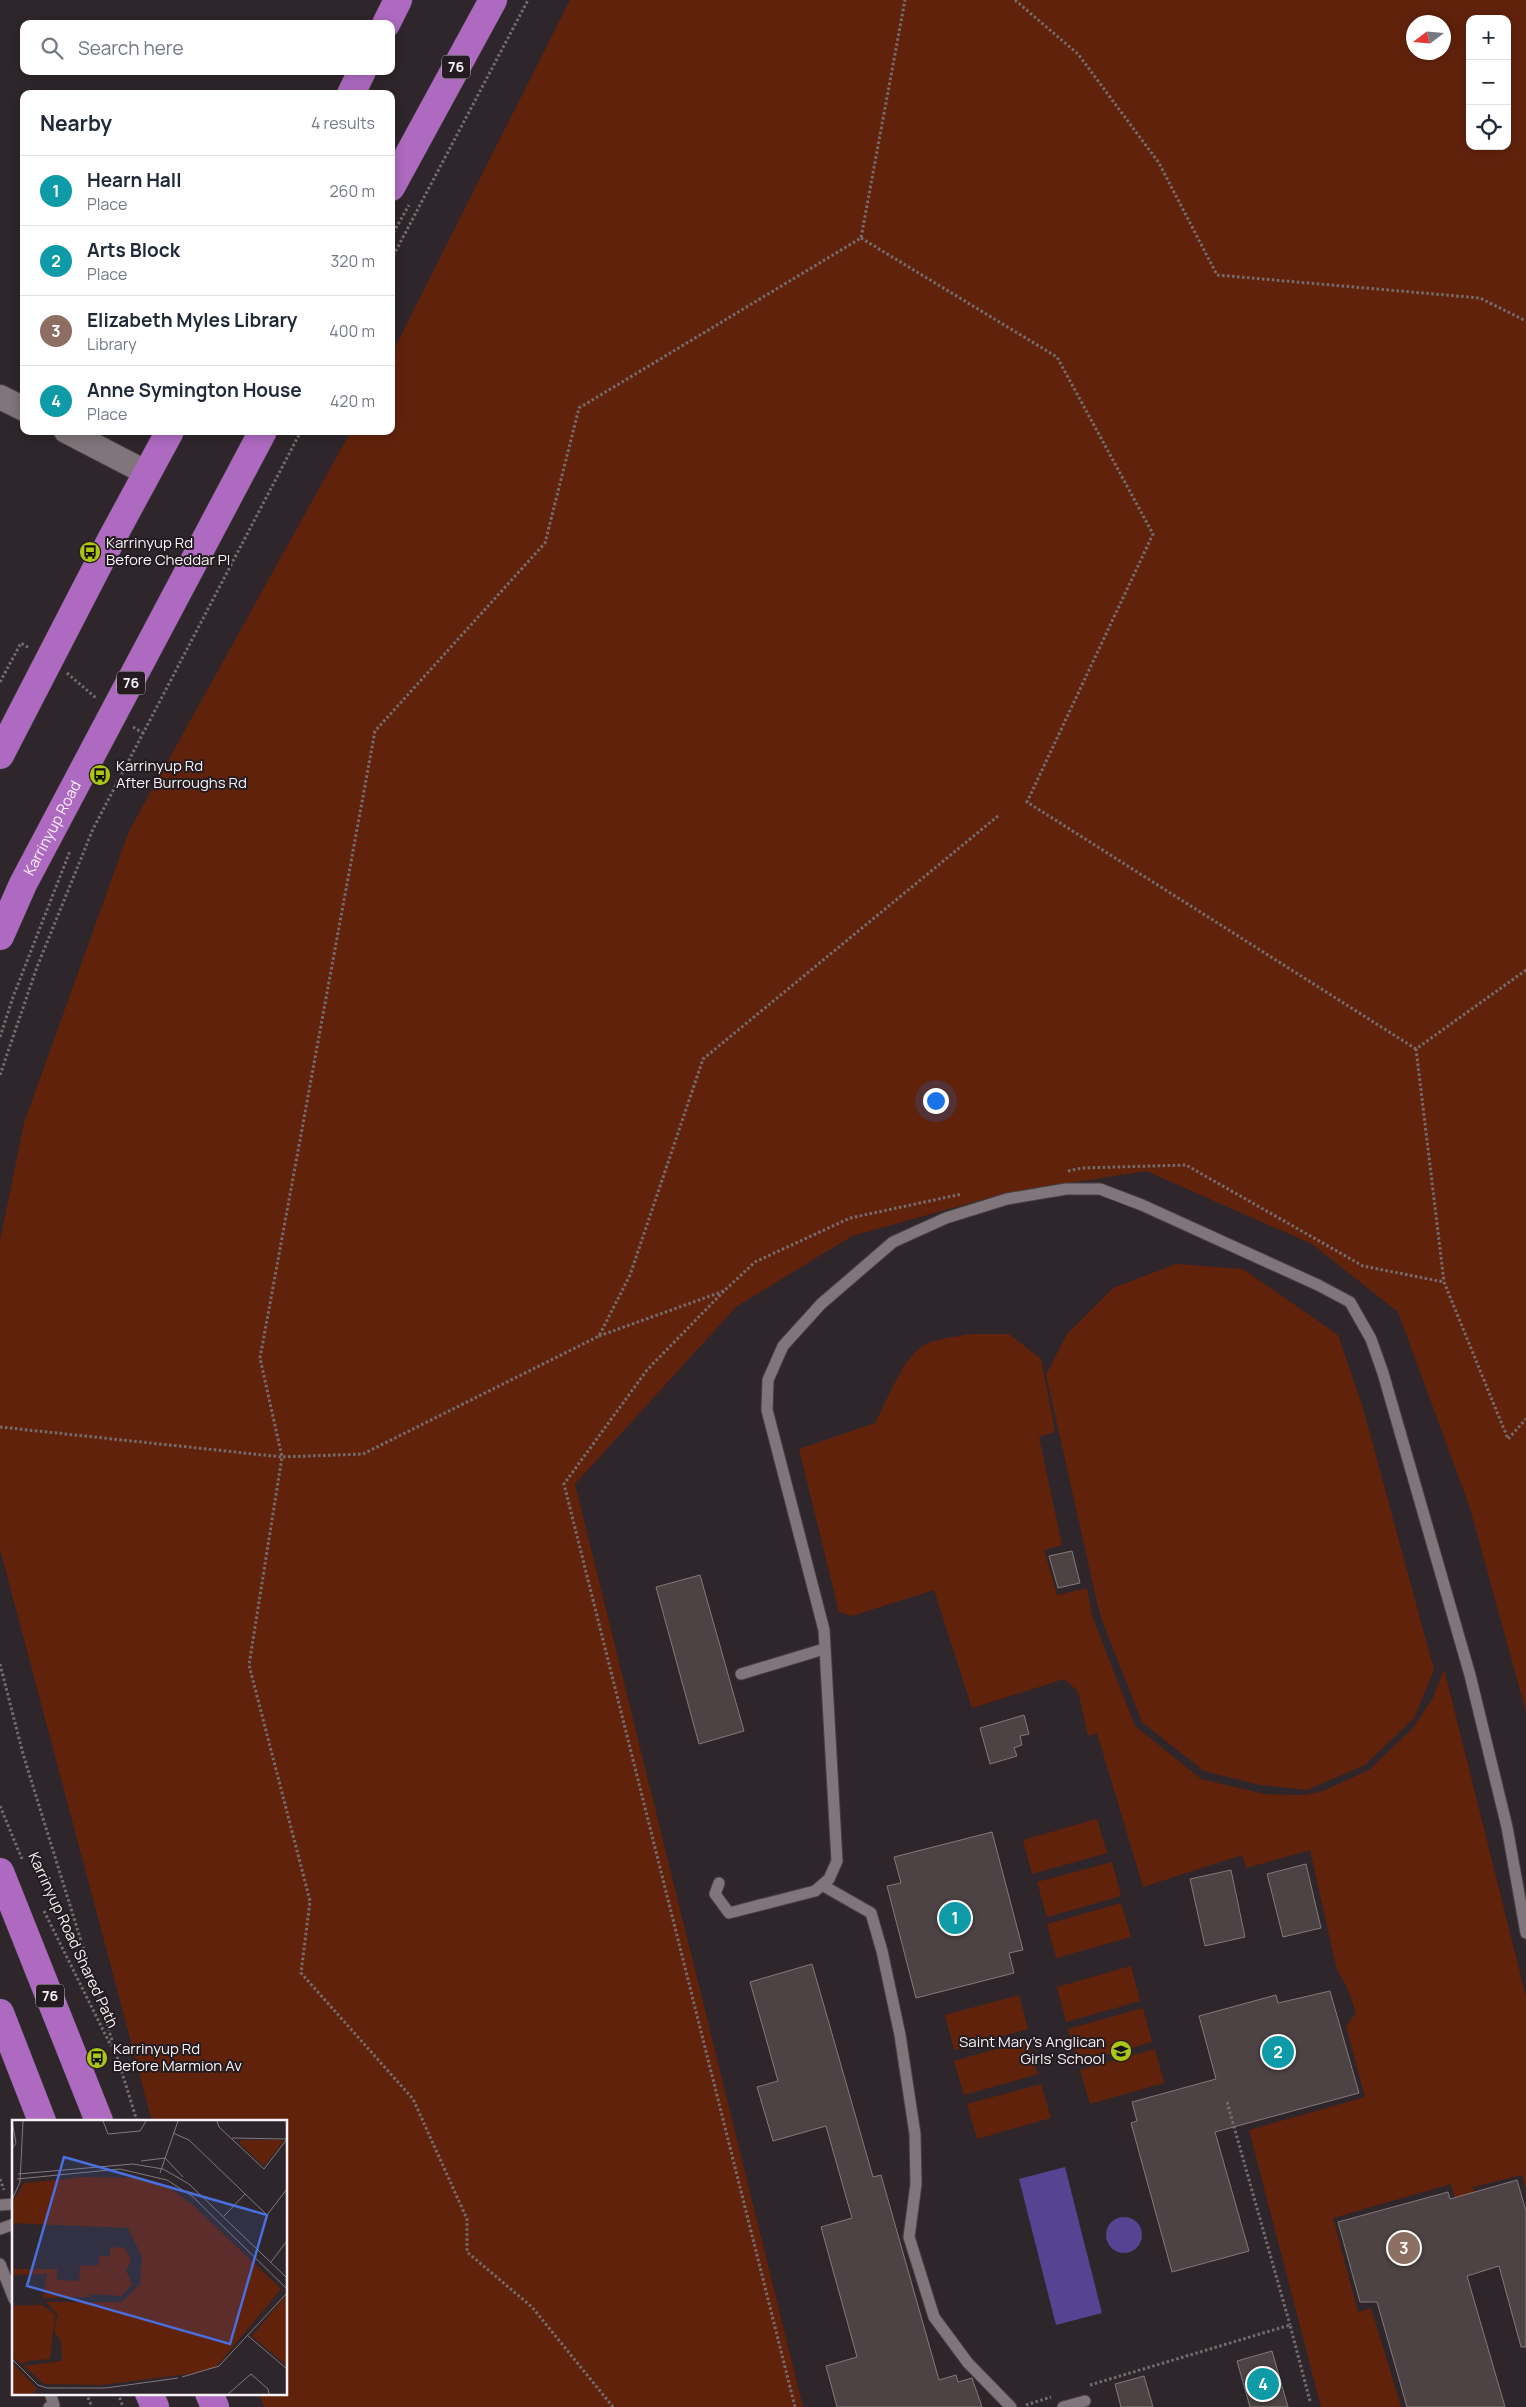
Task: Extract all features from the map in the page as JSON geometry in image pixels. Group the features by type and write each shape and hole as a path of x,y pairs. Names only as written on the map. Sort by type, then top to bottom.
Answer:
{"highway":[{"path":"388,20 398,0"},
{"path":"419,135 472,0"},
{"name":"76","path":"395,180 493,0"},
{"path":"353,90 360,75"},
{"path":"0,755 168,435"},
{"name":"Karrinyup Road","path":"0,936 27,876 127,723 261,435"},
{"name":"76","path":"12,1869 99,2120"},
{"path":"0,2013 42,2120"},
{"path":"150,2394 155,2407"},
{"path":"209,2394 215,2407"}],"street":[{"path":"0,397 20,407"},
{"path":"74,435 147,473"}],"lane":[{"path":"719,1883 715,1894 729,1913 814,1891 829,1879 837,1861 824,1630 767,1410 768,1380 782,1346 821,1304 893,1242 946,1218 1007,1199 1066,1189 1100,1189 1142,1205 1318,1285 1350,1302 1371,1339 1383,1373 1470,1674 1507,1827 1526,1933"},
{"path":"742,1674 824,1649"},
{"path":"822,1885 870,1913 882,1951 900,2035 915,2134 916,2184 909,2237 934,2317 968,2364 1012,2407"},
{"path":"0,2229 12,2225"},
{"path":"0,2264 12,2294"},
{"path":"49,2407 54,2405 50,2394"},
{"path":"1063,2407 1086,2401"}],"path":[{"path":"395,252 528,0"},
{"path":"613,2407 532,2307 467,2252 467,2219 413,2099 302,1973 310,1901 249,1665 282,1457 260,1358 375,731 545,543 578,408 862,238 905,0"},
{"path":"1015,0 1078,54 1158,163 1217,275 1480,298 1526,321"},
{"path":"862,238 1057,357 1153,534 1027,802 1416,1050"},
{"path":"0,1075 37,967 93,829 299,435"},
{"path":"0,682 21,643 49,659 127,723 143,733"},
{"path":"599,1336 630,1275 703,1059 998,816"},
{"path":"0,1038 13,997 70,850"},
{"path":"1416,1050 1526,970"},
{"path":"1416,1050 1444,1282 1508,1439 1526,1420"},
{"path":"1063,1172 1082,1168 1186,1165 1363,1266 1444,1282"},
{"path":"796,2407 564,1484 647,1370 754,1262 850,1218 966,1193"},
{"path":"0,1427 282,1457 363,1454 599,1336 724,1291"},
{"path":"0,1664 24,1754 137,2120"},
{"name":"Karrinyup Road Shared Path","path":"0,1806 12,1869"},
{"name":"Karrinyup Road Shared Path","path":"43,1910 116,2056"},
{"path":"1227,2102 1310,2401"},
{"path":"1084,2387 1290,2325"},
{"path":"86,2394 92,2407"},
{"path":"118,2394 123,2407"},
{"path":"1018,2407 1056,2396"}],"shaded area":[{"path":"570,0 1526,0 1526,1712 1470,1508 1398,1312 1312,1244 1146,1171 1006,1193 852,1236 736,1307 575,1484 803,2407 264,2407 259,2394 288,2394 288,2120 152,2120 0,1549 0,1241 24,1123 129,831 349,435 395,435 395,347"},
{"path":"1176,1264 1243,1269 1338,1335 1363,1408 1434,1670 1414,1718 1365,1765 1307,1790 1260,1785 1204,1771 1142,1722 1100,1615 1046,1375 1067,1334 1113,1288"},
{"path":"970,1334 1009,1334 1041,1359 1055,1432 1039,1437 1062,1545 1044,1550 1057,1595 1087,1588 1092,1616 1135,1726 1201,1779 1264,1794 1304,1795 1323,1791 1369,1770 1412,1729 1433,1698 1444,1669 1526,1997 1526,2190 1522,2175 1473,2187 1480,2216 1461,2221 1451,2184 1333,2218 1358,2312 1371,2308 1401,2407 1321,2407 1249,2130 1365,2097 1346,2026 1356,2013 1347,1987 1337,1970 1310,1850 1246,1868 1242,1855 1143,1887 1097,1733 1088,1736 1078,1691 1064,1679 972,1708 934,1590 852,1616 839,1612 799,1449 875,1423 897,1378 911,1357 919,1349 933,1341"},
{"path":"1097,1819 1107,1853 1032,1874 1023,1840"},
{"path":"1112,1862 1121,1896 1047,1917 1037,1882"},
{"path":"1121,1903 1131,1937 1056,1958 1047,1924"},
{"path":"1131,1966 1140,2001 1066,2022 1057,1987"},
{"path":"1019,1995 1028,2029 954,2050 945,2015"},
{"path":"1143,2008 1152,2042 1078,2063 1068,2029"},
{"path":"1028,2040 1038,2074 964,2095 954,2061"},
{"path":"1155,2049 1164,2083 1090,2104 1080,2070"},
{"path":"1041,2084 1051,2118 977,2139 967,2104"},
{"path":"1065,2167 1102,2313 1056,2325 1019,2179"},
{"path":"1124,2217 1131,2218 1137,2222 1141,2228 1141,2242 1137,2248 1131,2252 1124,2253 1117,2252 1111,2248 1107,2242 1106,2235 1107,2228 1111,2222 1117,2218"}],"building":[{"path":"1072,1551 1080,1583 1058,1588 1049,1556"},
{"path":"700,1575 744,1731 699,1744 656,1587"},
{"path":"1024,1715 1029,1734 1020,1736 1022,1745 1014,1748 1017,1756 990,1764 980,1728"},
{"path":"992,1832 1023,1950 1009,1953 1014,1973 916,1998 887,1886 901,1883 894,1857"},
{"path":"1306,1864 1321,1928 1283,1937 1267,1874"},
{"path":"1231,1870 1245,1937 1205,1946 1190,1879"},
{"path":"812,1964 873,2177 881,2175 939,2380 956,2375 958,2382 972,2378 982,2407 837,2407 826,2366 857,2357 821,2227 852,2218 826,2126 773,2141 757,2087 778,2081 750,1982"},
{"path":"1330,1991 1359,2093 1215,2132 1249,2251 1172,2272 1131,2123 1137,2121 1132,2102 1216,2079 1199,2016 1276,1995 1278,2003"},
{"path":"1517,2180 1526,2211 1526,2347 1521,2347 1499,2266 1467,2276 1505,2407 1407,2407 1377,2302 1360,2302 1338,2222 1448,2192 1450,2199"},
{"path":"1272,2351 1288,2407 1250,2407 1237,2361"},
{"path":"1144,2376 1153,2407 1121,2407 1115,2384"}],"place":[{"name":"Karrinyup Rd Before Cheddar Pl","path":"90,552"},
{"name":"Karrinyup Rd After Burroughs Rd","path":"100,775"},
{"name":"Hearn Hall","path":"955,1918"},
{"name":"Saint Mary's Anglican Girls' School","path":"1121,2051"},
{"name":"Arts Block","path":"1278,2052"},
{"name":"Karrinyup Rd Before Marmion Av","path":"97,2058"},
{"name":"Elizabeth Myles Library","path":"1404,2248"},
{"name":"Anne Symington House","path":"1263,2384"}]}
